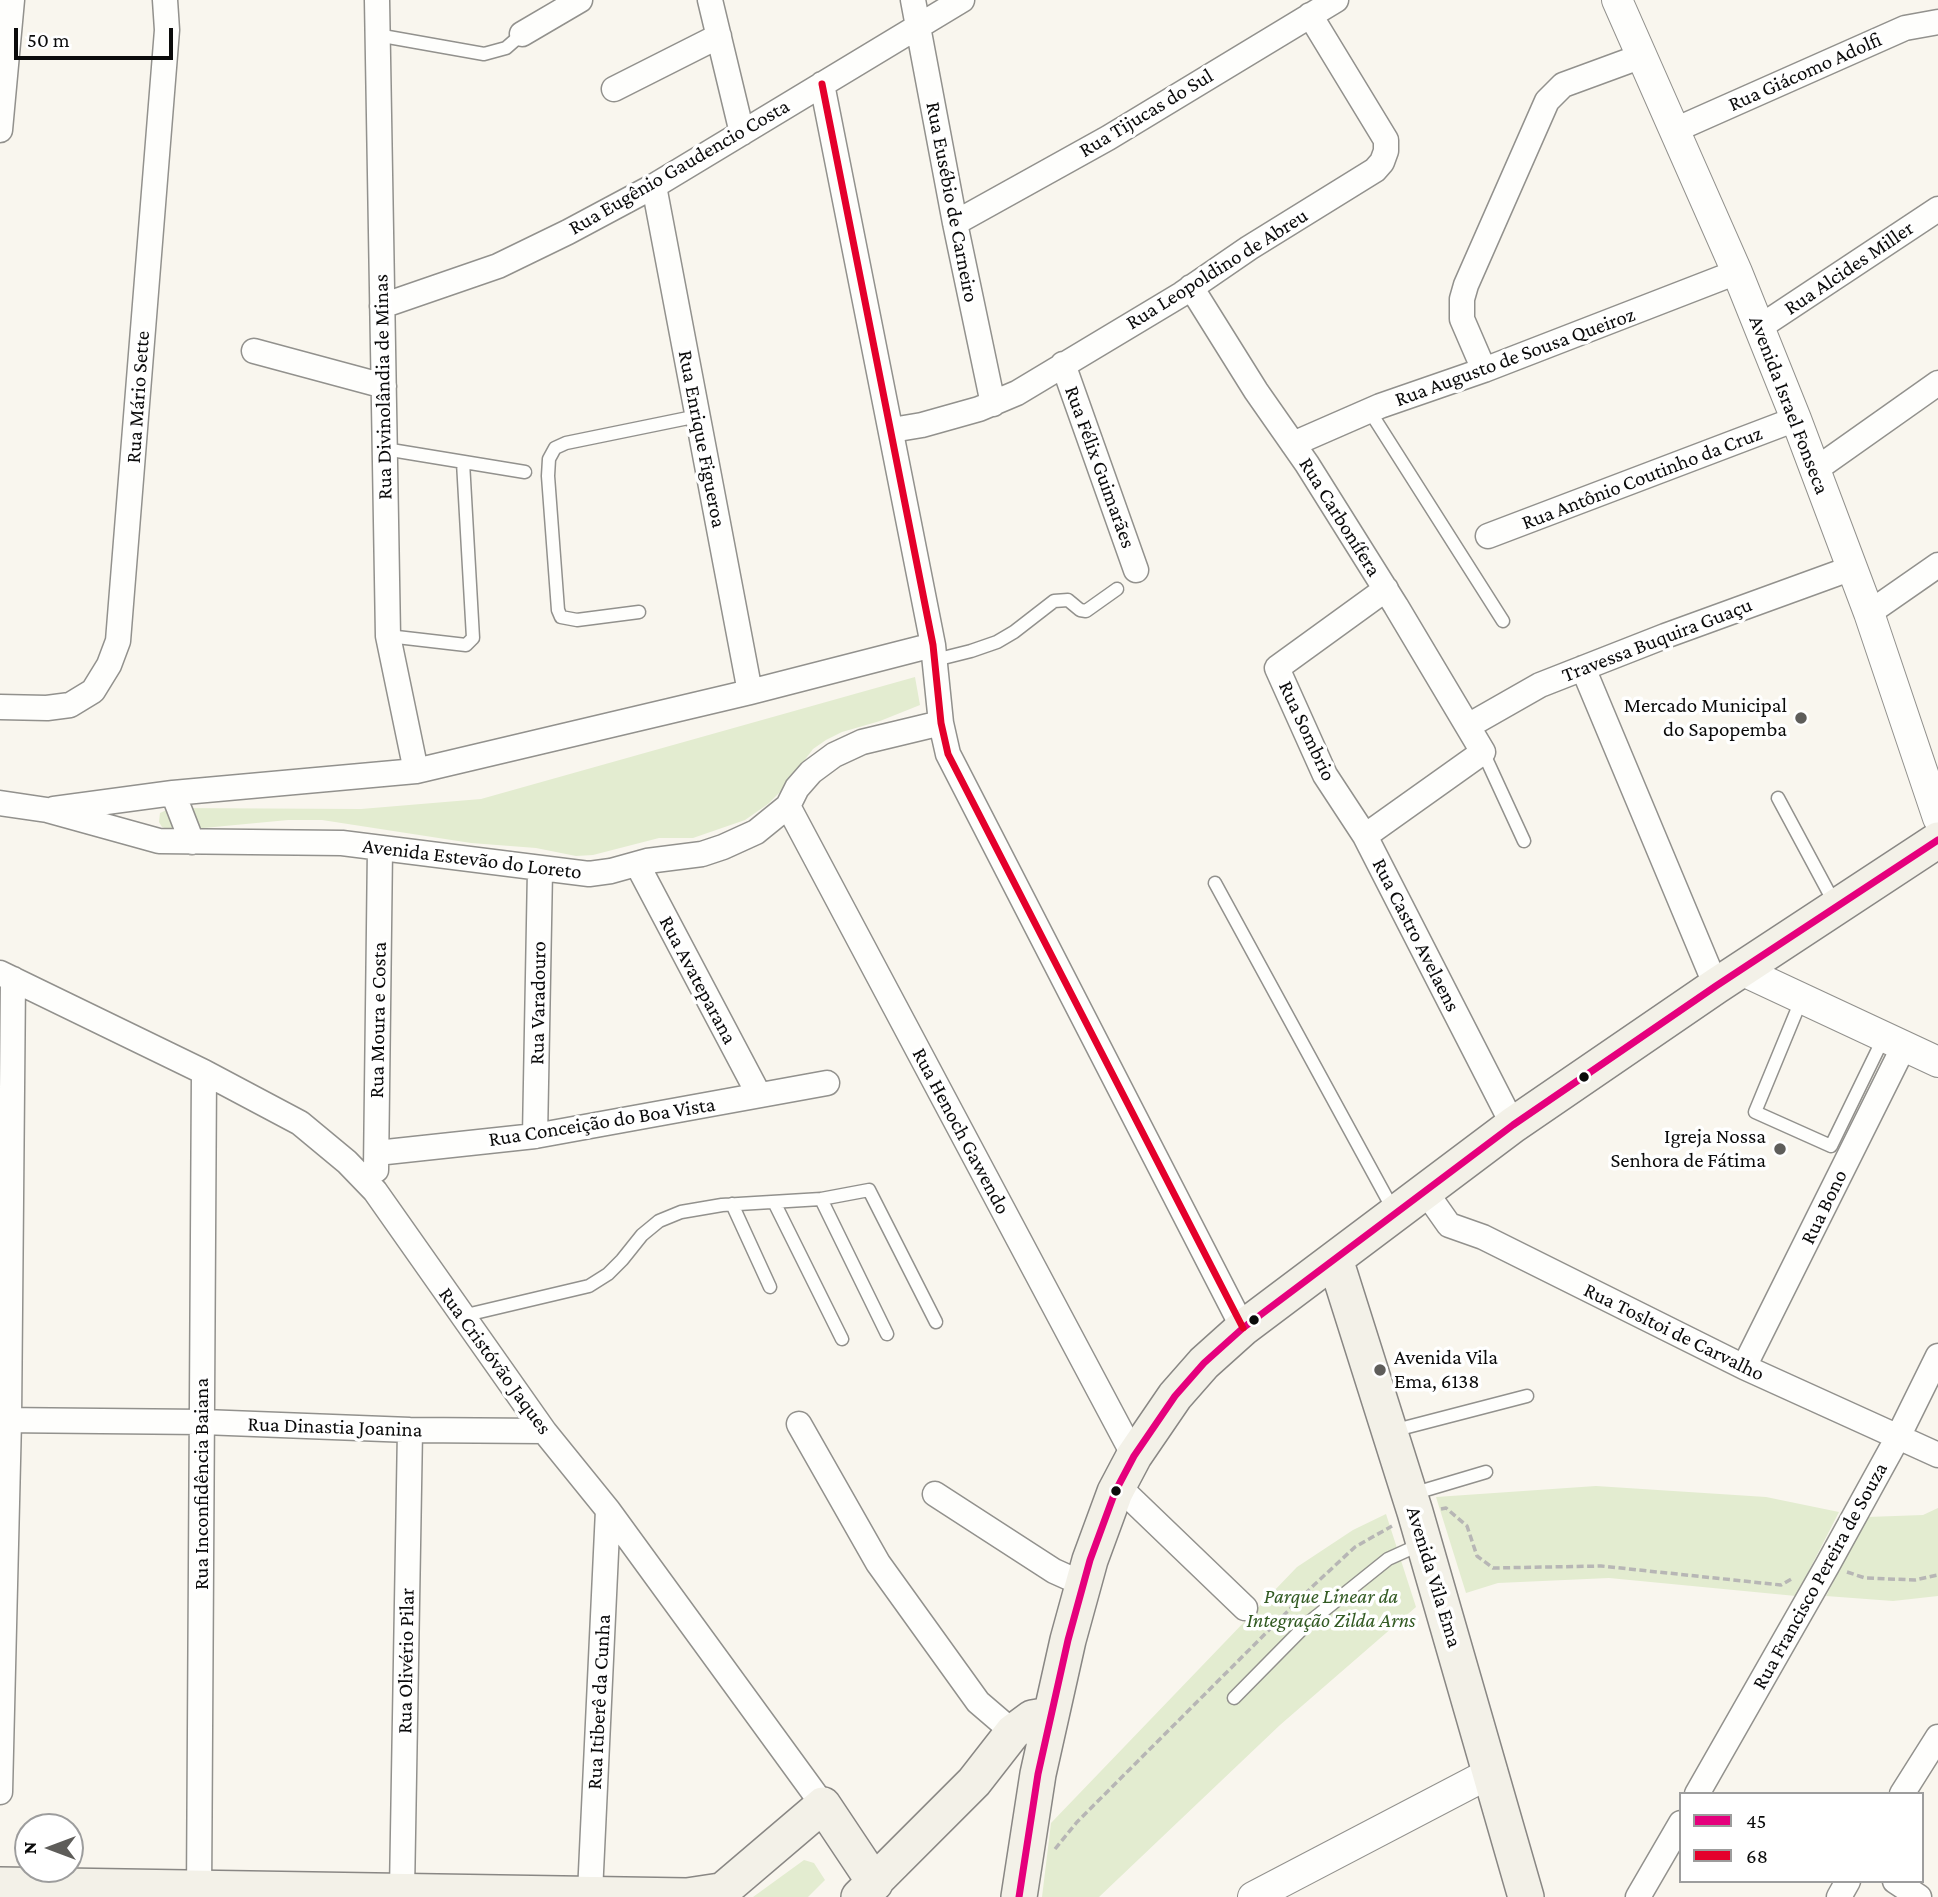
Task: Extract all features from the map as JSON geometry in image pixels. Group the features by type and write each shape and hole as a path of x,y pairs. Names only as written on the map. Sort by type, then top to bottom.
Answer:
{"main road":[{"path":"1019,1897 1050,1715 1090,1560 1126,1471 1175,1396 1204,1363 1243,1328 1513,1125 1938,839"},
{"name":"Avenida Vila Ema","path":"1335,1259 1410,1495 1527,1897"},
{"path":"867,1890 974,1782 1013,1732 1032,1718 1050,1715"},
{"path":"974,1782 1016,1769 1038,1774"},
{"path":"0,1885 200,1892 402,1891 687,1896 718,1894 823,1805"},
{"name":"Rua Cristóvão Jaques","path":"823,1805 867,1890"}],"street":[{"path":"0,130 12,0"},
{"name":"Rua Mário Sette","path":"0,707 47,708 70,705 93,691 109,665 118,641 167,30 165,0"},
{"name":"Rua Divinolândia de Minas","path":"377,0 388,636 415,771"},
{"path":"522,34 580,0"},
{"path":"710,0 742,133"},
{"name":"Rua Eusébio de Carneiro","path":"913,0 955,223 993,404"},
{"name":"Rua Eugênio Gaudencio Costa","path":"382,306 498,266 654,186 962,0"},
{"name":"Rua Tijucas do Sul","path":"955,223 1108,138 1336,0"},
{"name":"Avenida Israel Fonseca","path":"1617,0 1760,327 1869,612 1938,818"},
{"name":"Rua Leopoldino de Abreu","path":"892,430 922,425 993,404 1017,393 1375,170 1382,162 1386,140 1310,15"},
{"name":"Rua Giácomo Adolfi","path":"1675,130 1905,28 1938,22"},
{"path":"614,89 719,36"},
{"path":"1484,370 1462,319 1462,299 1547,101 1563,85 1642,56"},
{"path":"822,84 934,652 941,723 948,754 1243,1328"},
{"name":"Rua Enrique Figueroa","path":"654,186 750,692"},
{"name":"Rua Alcides Miller","path":"1760,327 1938,209"},
{"name":"Rua Augusto de Sousa Queiroz","path":"1293,444 1369,410 1484,370 1737,272"},
{"name":"Rua Carbonífera","path":"1191,287 1386,589 1483,752"},
{"path":"254,351 384,386"},
{"name":"Rua Félix Guimarães","path":"1063,364 1136,570"},
{"path":"1815,470 1938,383"},
{"name":"Rua Antônio Coutinho da Cruz","path":"1488,536 1796,419"},
{"path":"1869,612 1938,565"},
{"name":"Travessa Buquira Guaçu","path":"1468,726 1540,685 1852,568"},
{"name":"Rua Sombrio","path":"1365,836 1325,775 1277,668 1386,589"},
{"name":"Avenida Estevão do Loreto","path":"47,810 173,793 415,771 750,692 934,652"},
{"path":"1583,668 1728,978 1803,998 1938,1062"},
{"name":"Avenida Estevão do Loreto","path":"0,803 47,810 159,841 316,842 589,874 723,847 756,832 788,806 797,788 811,772 834,755 862,742 941,723"},
{"name":"Rua Castro Avelaens","path":"1483,752 1365,836 1513,1125"},
{"path":"173,793 192,842"},
{"name":"Rua Henoch Gawendo","path":"788,806 1126,1471 1245,1608"},
{"name":"Rua Moura e Costa","path":"375,1191 380,848"},
{"name":"Rua Avateparana","path":"637,864 759,1095"},
{"name":"Rua Varadouro","path":"535,1136 540,870"},
{"path":"0,1792 7,976"},
{"name":"Rua Cristóvão Jaques","path":"7,976 204,1072 300,1123 347,1162 375,1191 544,1431 608,1510 823,1805"},
{"name":"Rua Bono","path":"1745,1367 1840,1150 1894,1042"},
{"name":"Rua Inconfidência Baiana","path":"200,1892 204,1072"},
{"name":"Rua Conceição do Boa Vista","path":"377,1153 535,1136 827,1083"},
{"name":"Rua Tosltoi de Carvalho","path":"1425,1191 1449,1225 1483,1237 1745,1367 1938,1455"},
{"name":"Rua Francisco Pereira de Souza","path":"1698,1792 1898,1437 1938,1356"},
{"name":"Rua Dinastia Joanina","path":"4,1420 544,1431"},
{"path":"799,1424 877,1563 978,1702 1013,1732"},
{"name":"Rua Olivério Pilar","path":"402,1891 410,1430"},
{"path":"935,1494 1054,1570 1083,1584"},
{"name":"Rua Itiberê da Cunha","path":"590,1893 608,1510"},
{"path":"1903,1792 1938,1737"},
{"path":"1253,1897 1492,1772"},
{"path":"1638,1897 1679,1826"},
{"path":"1898,1883 1919,1897"}],"lane":[{"path":"377,35 484,54 506,48 522,34"},
{"path":"1369,410 1503,621"},
{"path":"639,612 578,620 561,617 558,610 549,489 550,459 555,448 566,443 698,416"},
{"path":"385,449 525,472"},
{"path":"388,636 466,645 473,638 463,462"},
{"path":"934,652 971,651 997,642 1014,632 1054,601 1068,600 1080,610 1086,611 1117,589"},
{"path":"1483,752 1524,841"},
{"path":"1778,798 1836,907"},
{"path":"1215,883 1395,1213"},
{"path":"1803,998 1755,1112 1840,1150"},
{"path":"462,1317 589,1286 608,1274 642,1235 659,1221 681,1212 732,1204 821,1199 869,1191 936,1322"},
{"path":"821,1199 887,1334"},
{"path":"774,1202 842,1339"},
{"path":"732,1204 770,1287"},
{"path":"1390,1432 1527,1396"},
{"path":"1410,1495 1486,1472"},
{"path":"1234,1698 1307,1624 1388,1559 1424,1542"}],"green space":[{"path":"915,677 920,705 826,740 813,749 768,804 745,820 693,838 659,838 593,855 576,856 536,848 471,843 322,820 288,820 172,831 162,827 159,822 160,813 171,808 361,809 481,799"},
{"name":"Parque Linear da Integração Zilda Arns","path":"1596,1486 1766,1497 1839,1512 1796,1596 1609,1578 1498,1583 1466,1593 1436,1497"},
{"path":"1938,1508 1938,1596 1893,1601 1826,1596 1867,1517 1923,1515"},
{"name":"Parque Linear da Integração Zilda Arns","path":"1386,1514 1416,1607 1280,1725 1099,1897 1042,1897 1051,1823 1297,1567 1353,1530"},
{"path":"804,1860 814,1863 825,1880 808,1897 753,1897"}],"transit line":[{"name":"68","path":"822,84 933,645 941,723 948,754 1243,1328"},
{"name":"45","path":"1019,1897 1038,1774 1068,1640 1090,1560 1115,1492 1134,1456 1175,1396 1204,1363 1243,1328 1513,1125 1716,986 1938,840"}],"place":[{"name":"Mercado Municipal do Sapopemba","path":"1801,718"},
{"name":"Igreja Nossa Senhora de Fátima","path":"1780,1149"},
{"name":"Avenida Vila Ema, 6138","path":"1380,1370"}]}
